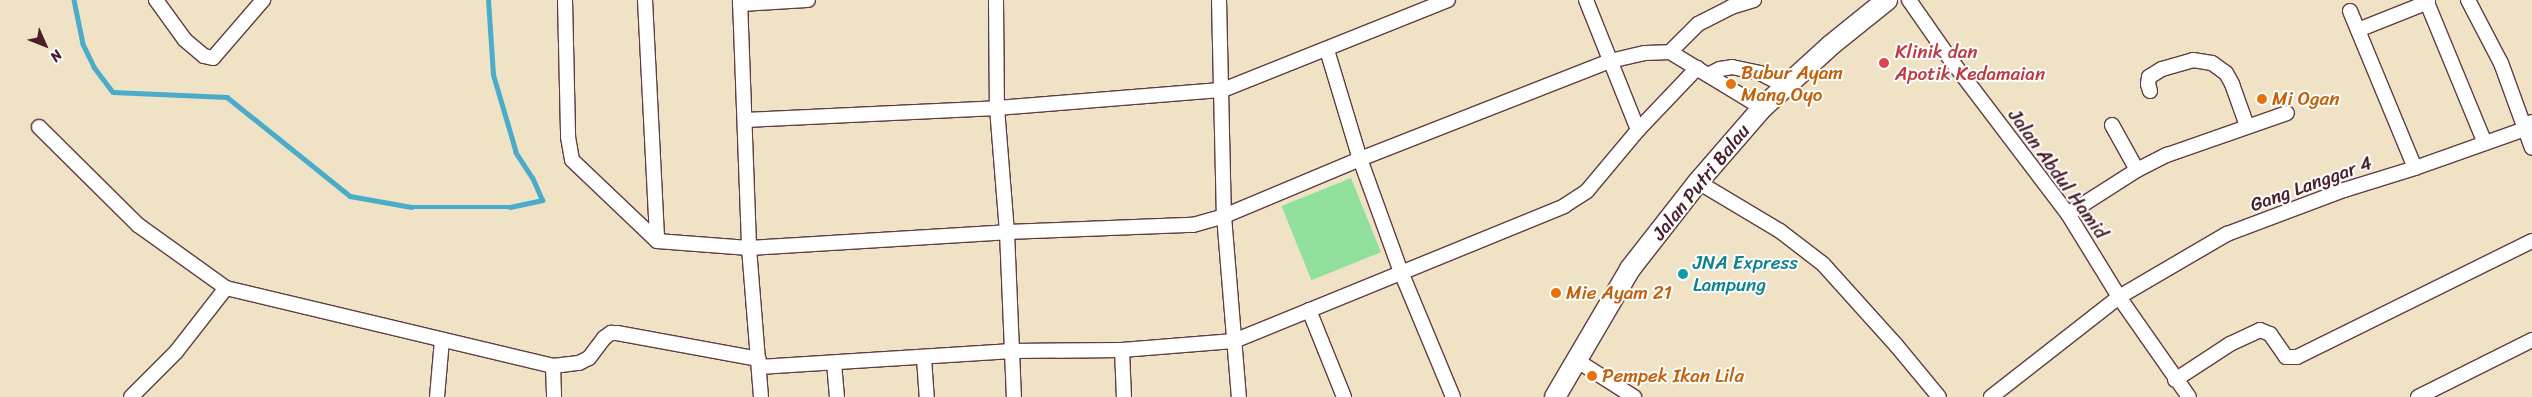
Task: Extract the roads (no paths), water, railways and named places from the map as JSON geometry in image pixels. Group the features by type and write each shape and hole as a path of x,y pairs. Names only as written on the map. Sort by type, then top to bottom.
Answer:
{"main road":[{"name":"Jalan Putri Balau","path":"1555,397 1630,269 1698,182 1762,108 1887,0"}],"street":[{"path":"156,0 186,40 204,56 213,58 257,2"},
{"path":"565,0 568,137 572,160 657,241 749,248 1007,232 1193,225 1224,216 1360,159 1610,61 1644,53 1670,52 1762,108"},
{"path":"645,0 657,241"},
{"path":"761,397 749,248 746,120 740,2 808,0"},
{"path":"996,0 997,108 1007,232 1014,397"},
{"path":"1219,0 1223,90 1224,216 1239,397"},
{"path":"746,120 997,108 1223,90 1448,0"},
{"path":"1586,0 1638,130"},
{"path":"1670,52 1698,24 1731,7 1754,0"},
{"name":"Jalan Abdul Hamid","path":"1909,0 1959,71 2068,214 2119,297 2175,380 2189,397"},
{"path":"2468,0 2501,63 2528,125 2532,148"},
{"path":"2358,30 2428,1 2485,143"},
{"path":"2350,11 2415,168"},
{"path":"1327,50 1360,159 1401,272 1453,397"},
{"path":"2150,91 2149,77 2162,69 2193,60 2212,63 2226,73 2232,84 2247,126"},
{"path":"39,128 138,225 226,288 553,366 579,363 589,358 604,338 617,333 759,363 834,363 1012,352 1122,350 1234,341 1564,206 1587,191 1638,130 1703,71 1732,67 1760,73 1786,86"},
{"path":"2068,214 2137,170 2167,155 2287,113"},
{"path":"2112,125 2137,170"},
{"name":"Gang Langgar 4","path":"1991,397 2119,297 2227,234 2344,190 2415,168 2485,143 2528,125"},
{"path":"1698,182 1780,231 1823,264 1939,397"},
{"path":"2175,380 2230,344 2260,330 2270,334 2286,357 2297,357 2532,240"},
{"path":"131,397 176,352 226,288"},
{"path":"1309,310 1344,397"},
{"path":"437,397 442,340"},
{"path":"2418,397 2532,340"},
{"path":"1122,350 1124,397"},
{"path":"924,358 927,397"},
{"path":"1576,360 1634,397"},
{"path":"834,363 837,397"},
{"path":"553,366 554,397"}],"waterway":[{"path":"74,0 83,44 94,67 113,92 227,97 350,196 411,207 510,207 542,200 532,178 516,153 493,75 488,0"}],"place":[{"name":"Klinik dan Apotik Kedamaian","path":"1884,63"},
{"name":"Bubur Ayam Mang Oyo","path":"1731,84"},
{"name":"Mi Ogan","path":"2262,99"},
{"name":"JNA Express Lampung","path":"1683,274"},
{"name":"Mie Ayam 21","path":"1556,293"},
{"name":"Pempek Ikan Lila","path":"1592,376"}]}
